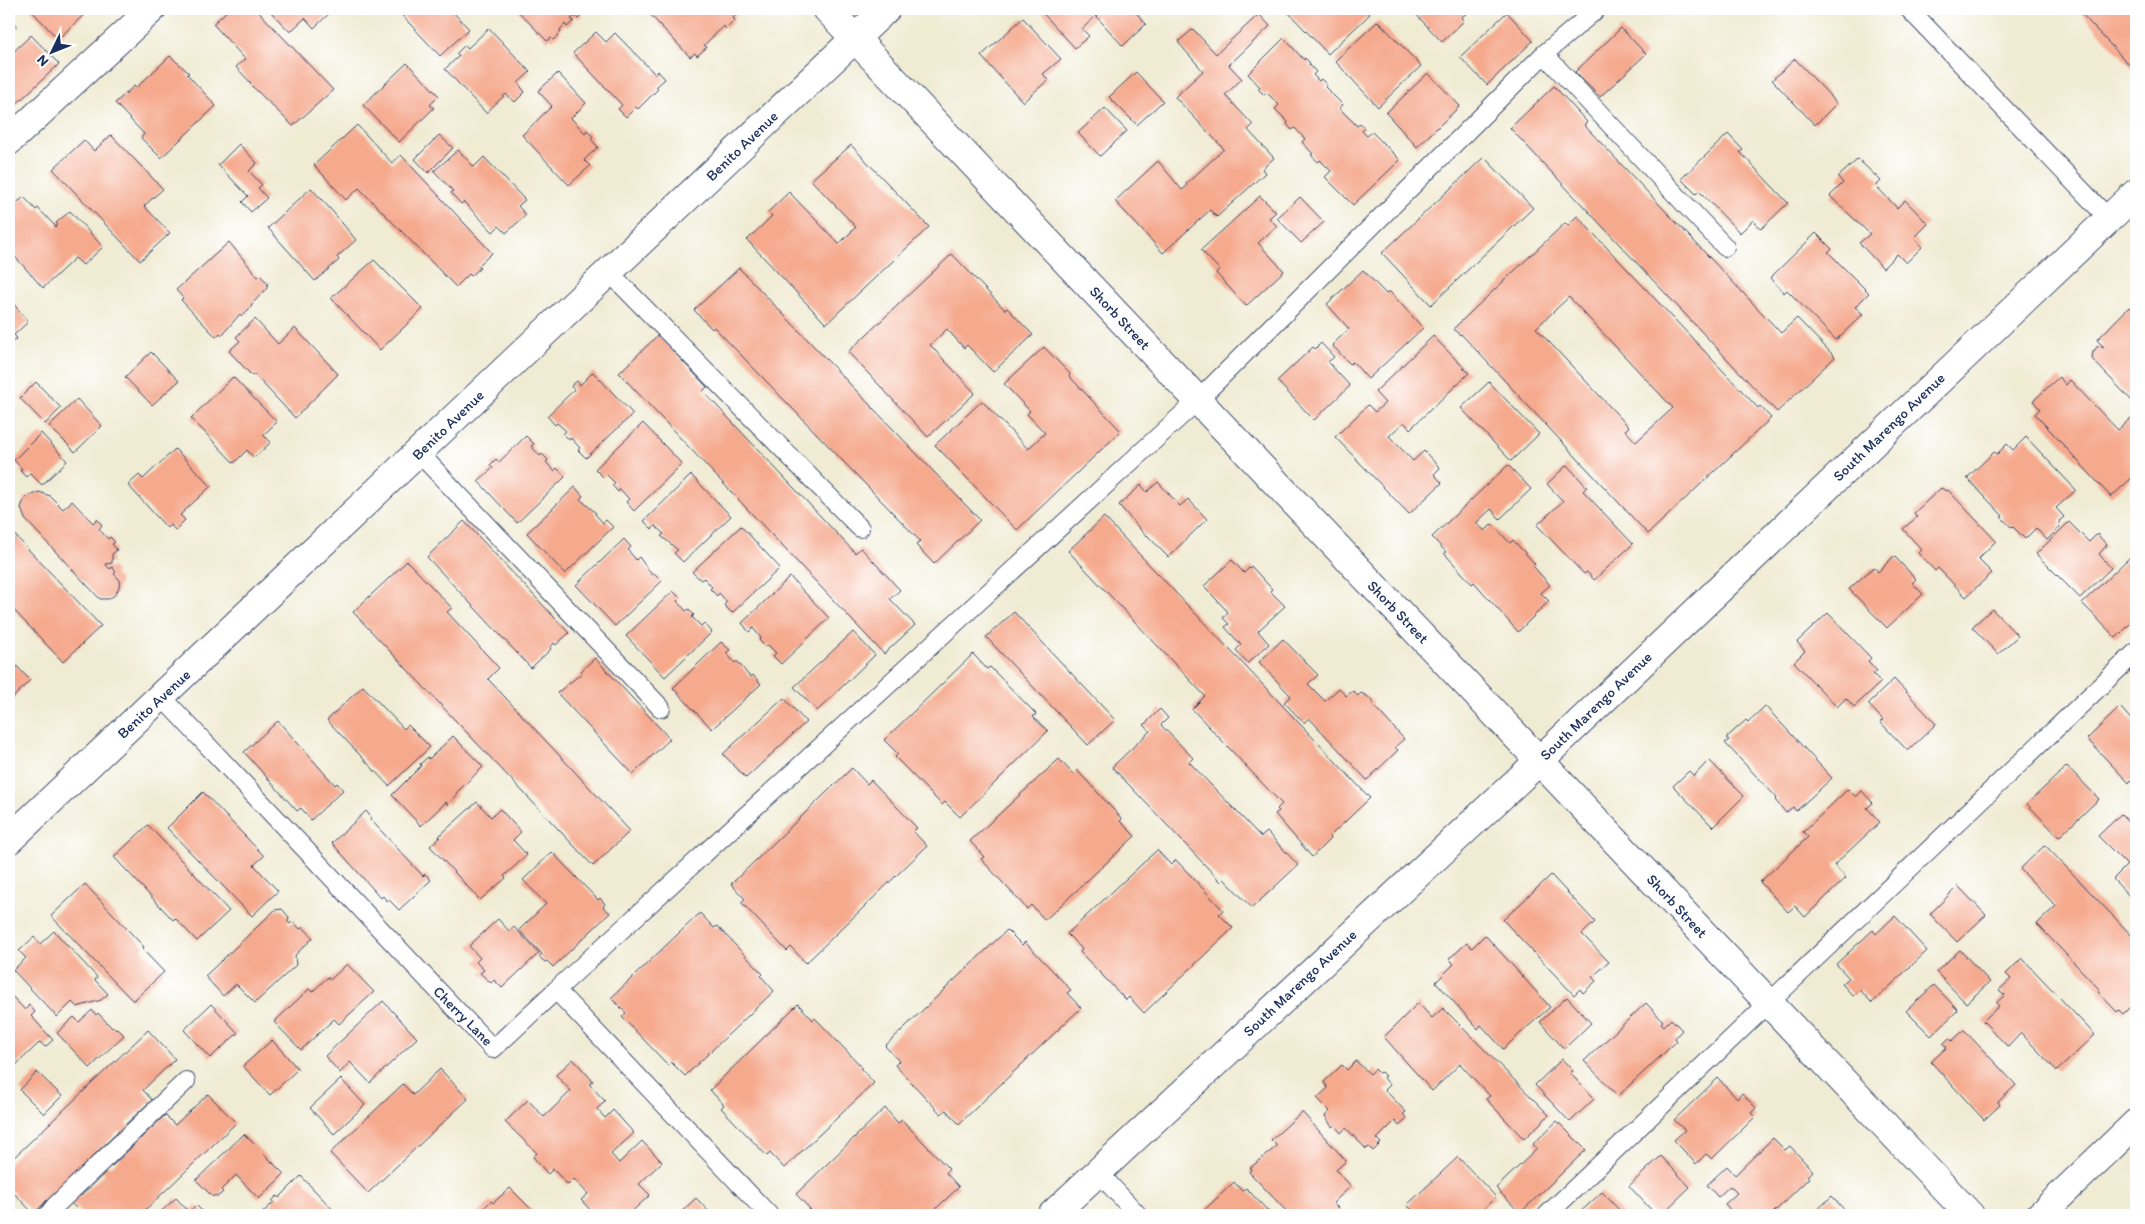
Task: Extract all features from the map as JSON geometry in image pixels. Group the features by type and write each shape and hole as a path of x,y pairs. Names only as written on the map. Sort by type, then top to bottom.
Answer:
{"street":[{"path":"9,142 152,9"},
{"name":"Shorb Street","path":"827,9 1767,1003 1970,1215"},
{"name":"Benito Avenue","path":"9,840 886,9"},
{"name":"South Marengo Avenue","path":"1052,1215 1539,761 2136,193"},
{"path":"2040,1215 2136,1123"}],"lane":[{"path":"769,1215 556,990 1197,401 1544,54 1597,9"},
{"path":"1908,9 2110,219"},
{"path":"1544,54 1724,247"},
{"path":"609,272 860,528"},
{"path":"419,453 661,708"},
{"path":"1547,1215 2136,652"},
{"name":"Cherry Lane","path":"162,697 493,1050 556,990"},
{"path":"48,1215 55,1206 186,1081"},
{"path":"1097,1171 1138,1215"}],"building":[{"path":"30,9 90,9 58,39"},
{"path":"229,9 256,9 333,90 293,126 250,84 236,67 245,59 213,24"},
{"path":"268,9 334,9 314,28 305,18 290,32"},
{"path":"396,9 450,9 469,29 440,56"},
{"path":"516,9 582,9 579,12 582,15 578,19 575,16 571,19 574,21 567,27 565,24 560,30 561,32 553,40 551,38 547,41"},
{"path":"645,9 736,9 734,10 737,14 733,18 735,20 726,29 724,26 704,45 707,47 697,56 695,53 690,57"},
{"path":"1039,9 1133,9 1146,24 1123,46 1096,16 1082,29 1089,36 1075,48"},
{"path":"1285,9 1366,9 1370,14 1328,54"},
{"path":"1411,9 1471,9 1461,18 1464,21 1442,42"},
{"path":"2077,9 2136,9 2136,72"},
{"path":"1507,12 1533,41 1487,85 1460,57"},
{"path":"1259,14 1270,26 1229,65 1242,79 1225,95 1253,125 1248,130 1274,158 1262,169 1265,173 1217,217 1210,210 1163,253 1115,201 1158,161 1182,190 1224,149 1175,97 1203,71 1178,42 1193,29 1216,54"},
{"path":"9,17 17,26 9,33"},
{"path":"1023,18 1061,59 1043,74 1048,80 1023,102 981,56"},
{"path":"1378,21 1421,66 1378,107 1335,61"},
{"path":"489,28 530,72 518,83 525,92 515,102 506,94 486,113 445,69 459,56 456,54 465,45 468,48"},
{"path":"1621,28 1646,54 1600,97 1575,72"},
{"path":"596,32 606,42 615,33 655,74 658,71 665,79 638,109 636,107 626,117 618,109 622,105 573,53"},
{"path":"31,35 59,64 9,111 9,56"},
{"path":"1284,38 1304,60 1305,58 1310,63 1316,72 1313,75 1327,85 1325,87 1343,105 1339,108 1357,126 1360,124 1364,128 1362,131 1367,136 1372,132 1400,160 1353,205 1325,177 1331,171 1320,160 1318,162 1311,155 1313,154 1302,142 1305,139 1295,128 1292,130 1287,124 1288,122 1275,109 1279,105 1267,93 1264,95 1258,89 1260,87 1248,74"},
{"path":"170,56 189,73 187,74 216,106 161,158 141,138 144,134 115,103 134,86 136,88"},
{"path":"1795,59 1837,103 1815,125 1772,80"},
{"path":"407,63 439,96 430,105 434,108 399,142 363,105"},
{"path":"1136,72 1163,101 1137,125 1109,97"},
{"path":"558,73 586,103 571,118 585,133 587,130 593,137 591,139 598,147 584,160 590,166 569,185 522,135 552,106 538,91"},
{"path":"1428,73 1460,106 1417,147 1386,113"},
{"path":"1554,86 1587,122 1584,125 1781,333 1797,318 1835,357 1777,412 1510,128"},
{"path":"1105,108 1127,131 1100,156 1078,133"},
{"path":"357,125 392,163 401,155 492,253 478,266 480,268 471,276 469,274 456,287 359,188 346,200 314,165"},
{"path":"1728,134 1743,150 1740,152 1788,203 1761,229 1753,220 1740,233 1699,191 1696,194 1681,179"},
{"path":"111,135 163,189 144,206 170,233 140,261 53,169 84,140 94,151"},
{"path":"439,135 453,148 428,173 415,159"},
{"path":"239,144 257,163 249,171 262,185 258,188 267,198 251,212 242,202 248,196 218,165"},
{"path":"851,145 929,227 826,324 747,240 772,216 768,212 789,192 839,244 856,227 811,180"},
{"path":"458,150 474,167 484,157 525,200 518,206 526,215 506,233 499,226 493,232 464,202 461,204 451,193 453,191 434,171"},
{"path":"1484,157 1533,208 1431,305 1382,253"},
{"path":"1858,159 1881,181 1876,186 1897,208 1905,200 1928,224 1914,238 1922,247 1906,263 1897,254 1883,268 1859,243 1870,234 1830,196 1843,183 1838,177"},
{"path":"311,188 356,240 337,257 339,260 315,281 268,228"},
{"path":"1260,196 1276,212 1269,218 1277,226 1258,243 1284,271 1246,306 1216,273 1219,269 1201,250"},
{"path":"24,197 36,210 38,208 56,227 58,225 56,223 70,211 103,247 83,265 75,258 43,288 9,250 9,209"},
{"path":"1300,197 1324,222 1301,243 1277,218"},
{"path":"1577,216 1758,408 1760,406 1771,418 1648,534 1461,334 1453,329 1565,223 1568,225","holes":["1569,297 1673,408 1636,442 1625,430 1629,427 1536,328"]},
{"path":"1816,233 1832,249 1828,252 1869,293 1855,307 1863,314 1836,340 1787,290 1784,293 1770,278"},
{"path":"229,242 258,277 260,275 268,284 266,286 268,287 242,316 240,314 222,335 220,333 216,337 181,300 183,298 176,290"},
{"path":"952,254 1005,310 1007,308 1033,335 993,372 967,345 964,348 947,329 930,345 975,393 928,437 848,352"},
{"path":"374,260 423,309 380,350 331,298"},
{"path":"739,268 980,520 934,564 916,545 920,541 714,327 712,329 694,310"},
{"path":"1363,270 1386,294 1389,291 1423,328 1368,379 1353,362 1350,364 1332,345 1349,329 1327,304"},
{"path":"9,298 28,322 14,335 17,338 9,345"},
{"path":"2129,307 2136,312 2136,400 2135,398 2132,401 2092,359 2093,352 2098,346 2104,347 2097,340"},
{"path":"255,319 278,344 295,328 338,374 295,418 254,374 252,376 229,351 240,341 236,337"},
{"path":"658,335 707,387 703,391 855,553 861,548 900,590 890,599 915,625 884,654 619,373"},
{"path":"1433,336 1469,373 1410,429 1404,422 1389,436 1413,461 1424,451 1440,468 1434,474 1442,483 1409,514 1335,437 1368,405 1375,412 1385,403 1375,392"},
{"path":"1321,343 1334,357 1328,362 1350,386 1314,420 1277,381 1313,347 1315,349"},
{"path":"1044,347 1121,431 1017,530 935,445 982,401 1028,449 1045,433 1027,414 1030,411 1004,384"},
{"path":"151,352 179,381 152,405 125,377"},
{"path":"593,372 633,414 586,458 578,450 580,448 571,438 570,440 563,434 566,431 557,423 555,425 547,416 574,390 571,386 577,381 580,385"},
{"path":"233,377 277,422 263,435 271,442 254,458 247,450 234,463 191,418"},
{"path":"2059,377 2066,385 2070,380 2118,430 2133,416 2136,419 2136,474 2111,497 2035,414 2040,409 2033,401"},
{"path":"36,382 61,408 45,424 20,398"},
{"path":"1489,382 1539,434 1511,461 1461,408"},
{"path":"77,399 102,426 75,452 49,426"},
{"path":"643,423 682,464 634,511 626,502 629,499 620,489 618,492 612,485 615,483 606,474 603,477 595,469"},
{"path":"41,433 67,461 42,485 30,473 26,477 14,460"},
{"path":"526,436 534,444 531,446 540,456 542,454 548,460 546,462 554,471 557,468 565,477 517,523 478,481 493,468 490,465 496,459 499,462"},
{"path":"2026,437 2076,490 2056,508 2064,517 2059,521 2058,525 2060,527 2047,540 2036,528 2025,539 2001,517 2003,516 1967,478 1994,452 1997,454 2007,444 2013,450"},
{"path":"175,449 211,486 180,515 185,520 175,530 171,525 167,528 128,485 139,475 143,479"},
{"path":"1508,465 1531,489 1500,519 1491,509 1476,523 1485,531 1492,524 1510,543 1513,540 1535,564 1533,566 1550,585 1541,593 1549,601 1518,632 1474,582 1472,584 1432,537"},
{"path":"1567,465 1587,487 1583,491 1633,544 1594,580 1587,572 1584,574 1537,525 1563,501 1547,484"},
{"path":"691,475 731,516 683,562 674,553 678,550 661,536 664,534 655,526 652,529 644,521"},
{"path":"1158,482 1180,506 1188,499 1207,519 1168,557 1146,536 1119,505 1141,485 1147,492"},
{"path":"575,487 583,496 580,499 596,513 603,523 606,520 613,527 565,574 527,533"},
{"path":"1941,488 1946,491 1948,490 1996,541 1978,559 1992,573 1966,597 1938,568 1935,571 1918,553 1922,550 1903,529 1917,517 1914,513"},
{"path":"39,492 50,496 63,509 72,501 93,523 97,519 102,525 99,529 108,539 110,537 115,542 112,544 117,550 112,554 112,563 105,564 110,569 112,567 116,572 114,574 120,580 116,594 109,599 100,599 25,519 21,508 23,502 26,497"},
{"path":"1104,517 1370,798 1329,837 1330,839 1312,857 1275,814 1279,811 1277,809 1282,804 1192,709 1205,696 1068,551"},
{"path":"464,521 569,633 556,645 554,643 551,649 531,668 427,557"},
{"path":"2069,522 2089,542 2097,534 2107,545 2099,554 2111,568 2080,598 2036,554"},
{"path":"741,526 780,568 732,613 724,605 727,602 719,593 717,596 710,589 712,587 704,578 701,580 692,572"},
{"path":"9,529 101,626 63,662 9,605"},
{"path":"624,539 631,547 628,550 636,560 639,557 652,575 654,573 662,581 615,626 576,585"},
{"path":"1894,556 1916,579 1912,583 1923,594 1887,628 1849,589 1874,567 1878,572"},
{"path":"2130,557 2136,563 2136,618 2116,638 2082,603"},
{"path":"1232,560 1244,573 1251,566 1272,589 1270,591 1285,606 1258,631 1269,644 1248,663 1236,650 1241,645 1225,627 1229,624 1223,618 1228,612 1204,586"},
{"path":"407,561 452,608 447,612 499,668 488,679 630,831 593,866 353,612"},
{"path":"790,577 829,618 781,664 773,656 776,653 768,645 765,647 753,628 749,632 742,623"},
{"path":"673,591 680,598 677,601 686,611 689,609 694,615 692,617 701,626 704,623 712,632 665,677 626,636"},
{"path":"1992,609 2018,636 1998,654 1972,627"},
{"path":"1014,612 1115,720 1088,745 986,637"},
{"path":"1828,613 1871,658 1868,661 1877,671 1873,674 1881,682 1854,707 1846,698 1837,707 1794,662 1805,651 1797,642"},
{"path":"853,632 875,655 817,711 794,687"},
{"path":"1283,639 1318,675 1308,684 1325,701 1339,688 1346,696 1353,691 1358,696 1361,693 1373,701 1373,705 1404,739 1395,747 1398,750 1367,780 1309,718 1304,723 1284,702 1291,696 1259,662"},
{"path":"721,642 730,650 726,653 735,663 737,661 750,677 753,675 761,684 712,729 673,688"},
{"path":"973,654 987,669 990,667 1036,714 1033,717 1048,731 960,817 945,802 942,805 895,757 898,754 884,740"},
{"path":"9,658 30,680 9,702"},
{"path":"595,658 670,739 633,774 557,693 582,673 581,671"},
{"path":"1894,679 1936,724 1908,751 1880,722 1883,720 1868,704"},
{"path":"363,686 404,729 408,725 430,747 389,786 327,720"},
{"path":"784,698 806,722 746,778 723,754"},
{"path":"1765,706 1832,778 1796,811 1793,807 1786,813 1775,800 1777,798 1725,743 1729,740 1726,738 1746,720 1748,722"},
{"path":"2120,707 2136,725 2136,784 2131,780 2129,783 2087,739"},
{"path":"1160,709 1168,718 1161,725 1193,758 1189,762 1261,837 1267,832 1298,865 1252,908 1224,879 1221,882 1112,767 1150,731 1144,725"},
{"path":"278,721 335,785 337,783 343,790 311,820 301,808 297,811 244,752"},
{"path":"453,736 483,767 456,793 457,795 448,805 446,802 421,826 392,795 421,766 420,764 428,757 429,759"},
{"path":"1059,759 1073,774 1077,770 1135,836 1045,920 1031,905 1027,909 981,859 984,857 970,841"},
{"path":"1709,760 1744,796 1713,827 1673,786 1689,771 1694,776"},
{"path":"2067,766 2099,799 2059,837 2027,804"},
{"path":"852,768 867,784 871,780 917,828 913,831 927,846 806,963 791,947 787,951 741,902 745,899 731,884"},
{"path":"1848,789 1856,797 1862,791 1873,803 1867,808 1880,822 1834,865 1846,878 1805,917 1795,906 1788,912 1760,882 1808,837 1803,832"},
{"path":"203,792 264,856 254,865 278,891 252,916 167,828"},
{"path":"477,802 491,817 500,809 521,832 513,840 527,855 504,876 506,878 480,900 430,846"},
{"path":"366,811 371,817 370,819 423,876 425,874 431,880 399,910 383,896 381,898 332,843"},
{"path":"2121,814 2136,830 2136,903 2113,879 2127,865 2098,836"},
{"path":"148,825 229,911 197,941 175,918 173,920 114,857"},
{"path":"2045,845 2136,940 2136,1001 2123,1014 2119,1010 2117,1012 2098,992 2100,990 2037,924 2056,906 2020,869"},
{"path":"1157,850 1171,865 1176,860 1223,910 1219,914 1233,928 1144,1013 1129,997 1126,1000 1080,952 1082,949 1067,934"},
{"path":"552,852 598,900 600,898 605,904 603,907 610,913 553,967 539,957 542,954 519,930 546,904 523,880"},
{"path":"1551,875 1595,922 1582,934 1609,962 1592,977 1596,981 1583,993 1580,989 1574,995 1503,920"},
{"path":"85,884 144,947 142,949 164,972 133,1001 51,916"},
{"path":"1958,886 1986,915 1957,942 1930,914"},
{"path":"282,909 289,917 288,922 290,924 293,921 300,929 303,927 313,938 295,955 296,965 255,1003 236,984 223,996 205,976 275,910"},
{"path":"700,913 714,928 717,926 763,974 761,976 774,991 685,1076 671,1062 668,1065 622,1017 626,1013 611,998"},
{"path":"1895,916 1927,951 1872,1003 1860,990 1853,996 1842,984 1849,978 1836,964 1873,930 1876,934"},
{"path":"498,919 509,931 514,927 539,953 502,988 494,980 491,983 480,973 484,970 476,962 480,958 469,946"},
{"path":"1007,930 1022,945 1025,942 1071,990 1067,993 1081,1008 959,1124 946,1110 941,1114 895,1065 899,1061 885,1046"},
{"path":"54,931 97,977 95,980 108,994 101,1000 77,1007 72,1002 57,1017 13,970 26,958 19,951 34,937 40,944"},
{"path":"1485,935 1550,1007 1503,1049 1481,1025 1478,1029 1436,982 1454,964 1449,959 1467,943 1472,948"},
{"path":"1960,950 1990,982 1966,1003 1936,972"},
{"path":"2022,958 2095,1035 2057,1071 2021,1033 2008,1047 1983,1021 1999,1006 1996,1003 2005,995 1999,990 2011,979 2006,974"},
{"path":"347,964 374,992 339,1024 334,1019 301,1050 274,1022 309,989 312,992 328,977 330,980"},
{"path":"1934,985 1958,1010 1931,1036 1906,1011"},
{"path":"9,993 25,1010 29,1005 35,1012 31,1016 53,1040 45,1047 40,1042 14,1067 9,1061"},
{"path":"1567,997 1591,1023 1564,1049 1540,1022"},
{"path":"383,1001 417,1038 370,1083 350,1062 340,1073 325,1056"},
{"path":"1418,1003 1432,1018 1443,1008 1549,1115 1524,1139 1486,1099 1490,1096 1460,1064 1432,1091 1384,1037"},
{"path":"1646,1003 1663,1021 1661,1023 1664,1026 1671,1019 1682,1030 1675,1038 1677,1041 1618,1096 1584,1061"},
{"path":"211,1004 238,1033 210,1058 184,1030"},
{"path":"798,1004 813,1020 815,1018 862,1067 860,1068 874,1083 784,1168 770,1153 767,1156 721,1108 724,1105 710,1090"},
{"path":"92,1010 96,1015 98,1013 112,1028 117,1028 124,1035 90,1068 57,1033 74,1017 79,1022"},
{"path":"148,1030 175,1059 143,1090 152,1100 126,1124 130,1128 122,1135 119,1131 90,1159 93,1162 87,1168 84,1165 55,1194 57,1196 50,1203 47,1200 34,1214 9,1188 9,1162"},
{"path":"1964,1030 2016,1085 1998,1102 2000,1105 1984,1120 1931,1062 1947,1047 1943,1044 1949,1038 1952,1041"},
{"path":"272,1040 298,1069 270,1095 243,1066"},
{"path":"573,1059 593,1081 589,1084 605,1101 597,1109 605,1118 613,1110 634,1133 611,1154 619,1163 642,1141 662,1162 639,1184 650,1195 628,1215 608,1215 602,1209 595,1215 581,1200 588,1194 574,1179 568,1185 553,1169 548,1174 533,1157 537,1153 505,1122 528,1100 544,1117 571,1091 556,1075"},
{"path":"1562,1059 1573,1071 1570,1073 1594,1099 1570,1122 1535,1085"},
{"path":"1356,1061 1370,1074 1375,1069 1385,1076 1383,1077 1390,1085 1385,1090 1406,1112 1403,1114 1407,1119 1399,1126 1395,1121 1377,1139 1381,1143 1373,1151 1369,1147 1366,1149 1346,1128 1341,1133 1334,1125 1332,1127 1325,1116 1330,1111 1317,1098 1328,1088 1324,1082 1342,1065 1347,1070"},
{"path":"440,1069 468,1099 368,1193 330,1153 403,1084 413,1095"},
{"path":"37,1072 62,1096 44,1114 20,1090"},
{"path":"1718,1078 1737,1099 1742,1093 1756,1108 1751,1113 1755,1117 1712,1159 1706,1154 1696,1164 1674,1140 1685,1130 1674,1120"},
{"path":"341,1079 365,1105 334,1134 310,1108"},
{"path":"208,1094 236,1123 140,1215 83,1215 69,1201 78,1193 81,1196 105,1173 102,1170 108,1164 111,1167 134,1145 131,1142 138,1137 140,1139 165,1115 175,1125"},
{"path":"885,1108 898,1123 902,1120 949,1169 946,1173 959,1187 929,1215 811,1215 808,1211 810,1209 796,1194"},
{"path":"1302,1112 1346,1161 1336,1170 1351,1186 1333,1203 1345,1215 1287,1215 1289,1214 1249,1172 1250,1168 1277,1146 1271,1140"},
{"path":"1557,1121 1586,1150 1520,1213 1496,1188 1537,1149 1533,1144"},
{"path":"244,1134 284,1174 259,1199 236,1175 221,1190 223,1192 217,1197 215,1195 213,1197 196,1180"},
{"path":"1773,1138 1785,1150 1790,1146 1813,1171 1807,1176 1809,1178 1771,1215 1735,1215 1725,1204 1737,1193 1730,1186 1718,1197 1707,1185 1727,1166 1735,1175"},
{"path":"1661,1156 1690,1187 1661,1215 1656,1215 1629,1186"},
{"path":"1458,1157 1496,1197 1477,1215 1417,1215 1407,1205"},
{"path":"301,1176 338,1215 260,1215 274,1202 272,1201 277,1196 279,1198"},
{"path":"1234,1182 1242,1191 1246,1188 1272,1215 1199,1215"},
{"path":"510,1188 537,1215 477,1215 491,1201 493,1203"},
{"path":"1602,1192 1624,1215 1577,1215"},
{"path":"1832,1196 1848,1214 1851,1212 1854,1215 1812,1215"},
{"path":"176,1198 189,1212 196,1205 206,1215 157,1215"},
{"path":"696,1198 712,1215 678,1215"}]}
